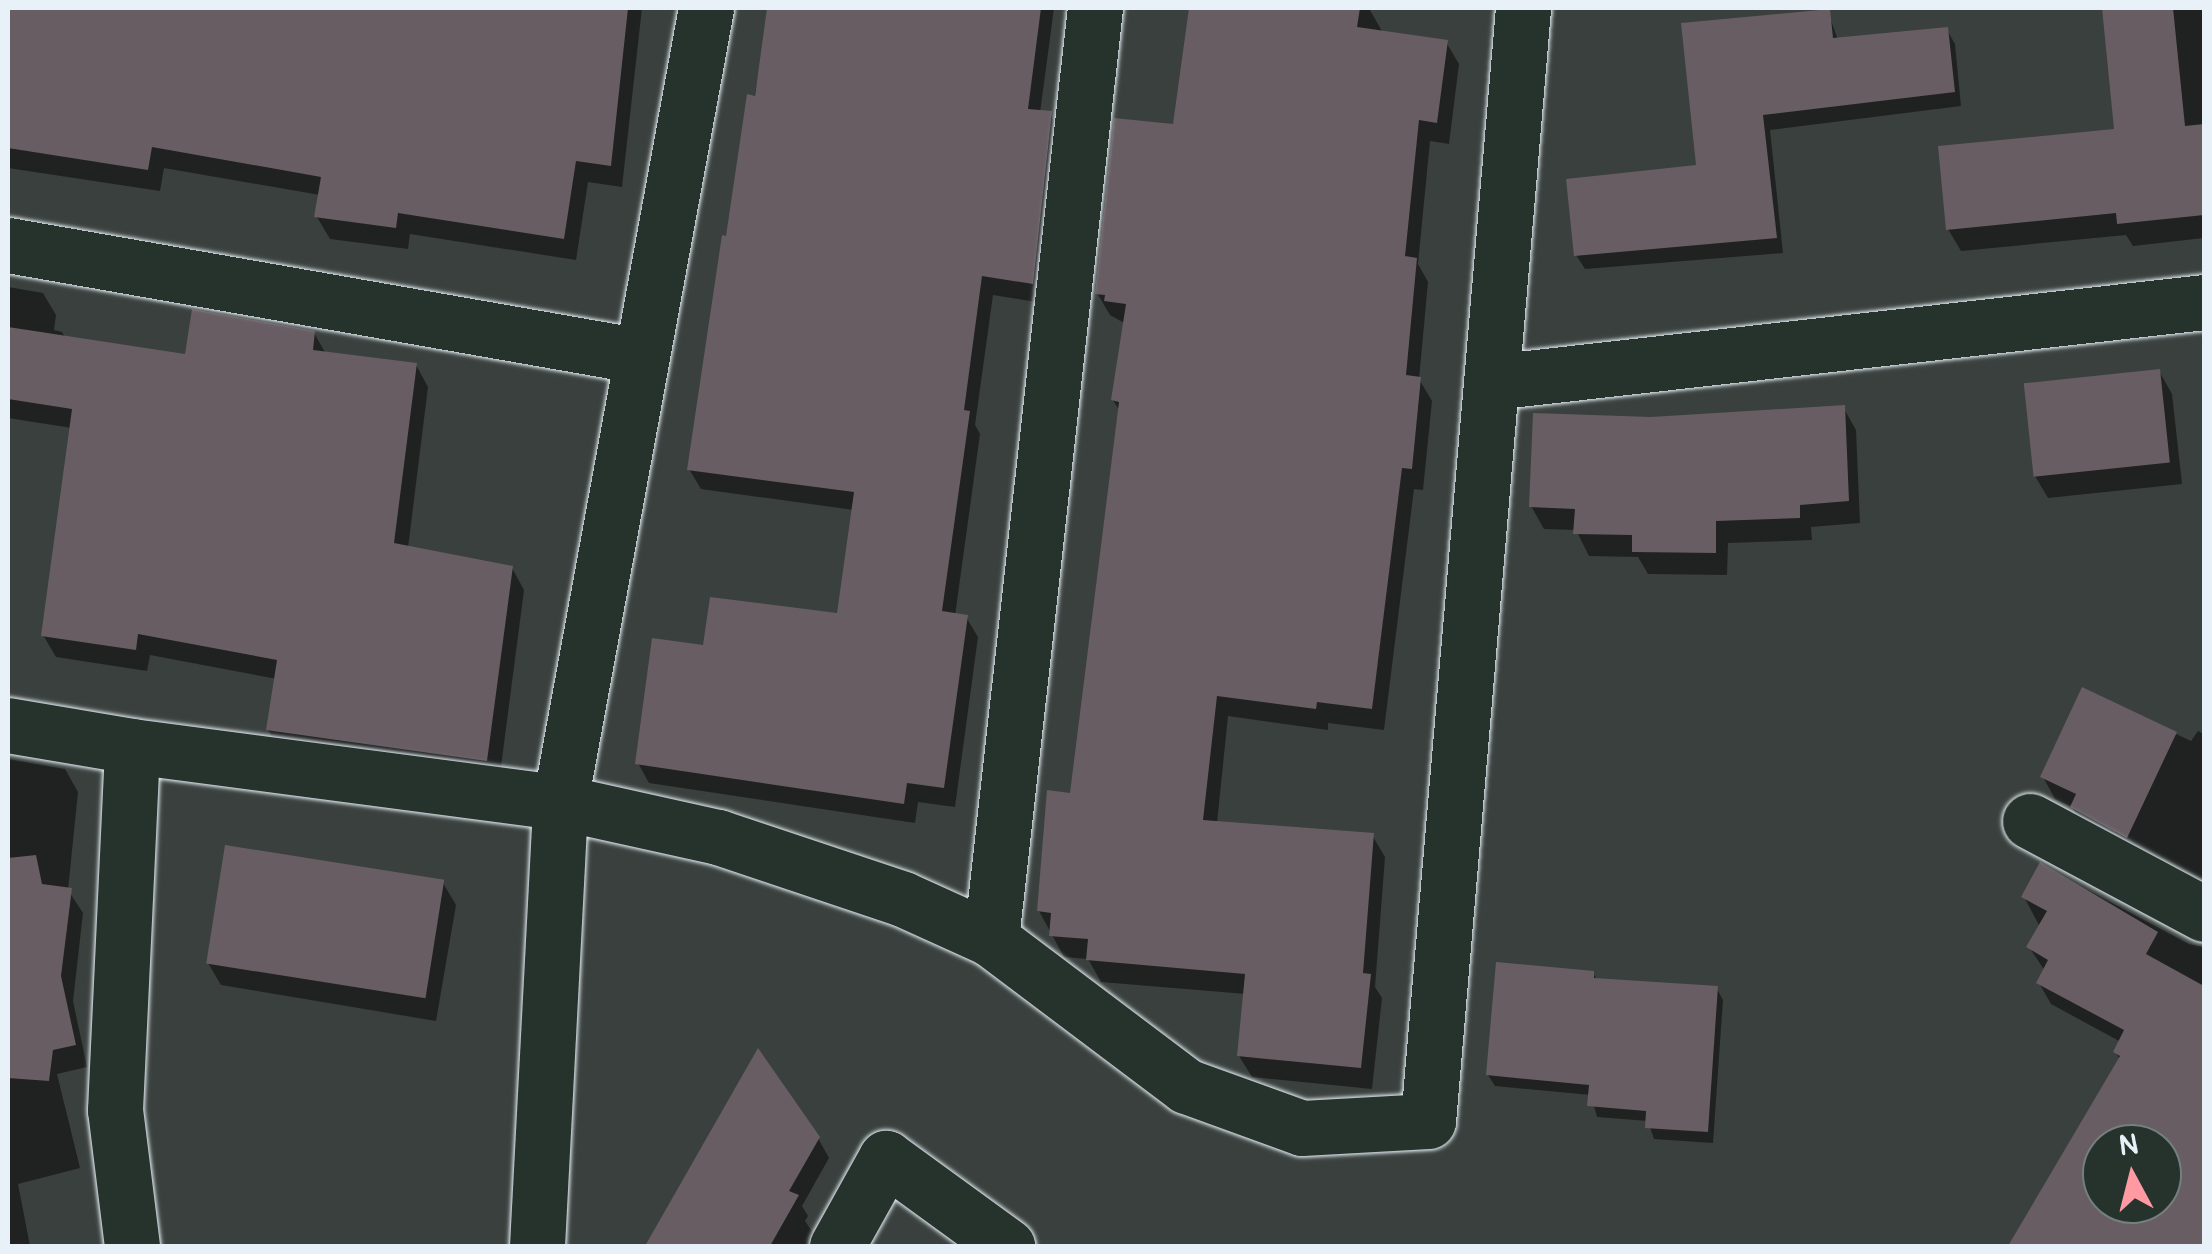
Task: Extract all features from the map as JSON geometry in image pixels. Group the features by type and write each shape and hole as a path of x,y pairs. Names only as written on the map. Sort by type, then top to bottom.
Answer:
{"street":[{"path":"537,1246 560,802 706,8"},
{"path":"992,939 1095,8"},
{"path":"8,725 132,746 560,802 718,838 903,899 992,939 1186,1086 1302,1128 1428,1120 1523,8"},
{"path":"8,245 642,356"},
{"path":"1492,382 2204,302"},
{"path":"132,746 115,1110 132,1246"},
{"path":"2030,821 2204,914"},
{"path":"837,1246 886,1158 1007,1246"}],"building":[{"path":"8,8 628,8 611,166 576,161 564,239 398,213 396,228 314,217 321,177 152,147 148,170 8,148"},
{"path":"767,8 1041,8 1028,109 1052,111 1033,284 982,276 964,410 970,411 942,611 968,615 944,788 907,783 904,804 635,764 652,638 703,645 710,597 837,613 854,492 687,470 722,235 726,236 747,94 755,96"},
{"path":"1189,8 1360,8 1357,27 1448,40 1437,123 1419,120 1405,256 1417,258 1406,375 1421,377 1412,469 1402,468 1372,709 1317,702 1316,709 1217,696 1203,820 1374,833 1363,973 1371,974 1361,1068 1237,1056 1245,974 1086,960 1088,939 1049,936 1051,913 1037,911 1047,790 1070,793 1119,402 1111,400 1126,304 1104,301 1105,295 1095,294 1114,118 1173,124"},
{"path":"2102,8 2173,8 2185,126 2204,124 2204,215 2117,224 2116,213 1946,230 1938,146 2114,129"},
{"path":"1830,9 1833,38 1948,27 1955,92 1763,115 1777,238 1574,256 1566,179 1696,165 1681,23"},
{"path":"192,309 315,331 313,350 417,363 394,543 513,566 487,761 266,730 277,660 138,634 136,650 41,636 72,409 8,399 8,327 185,354"},
{"path":"2160,369 2170,462 2034,477 2024,383"},
{"path":"1845,405 1849,501 1800,505 1800,518 1716,521 1716,553 1632,552 1632,535 1573,534 1575,509 1529,507 1533,413 1651,417"},
{"path":"2082,687 2177,732 2127,838 2070,807 2076,794 2040,777"},
{"path":"225,845 444,880 425,998 206,964"},
{"path":"36,855 42,884 72,888 61,976 76,1045 53,1050 49,1081 8,1078 8,858"},
{"path":"2040,862 2158,932 2146,954 2204,986 2204,1246 2008,1246 2120,1056 2113,1052 2124,1030 2036,983 2048,960 2026,947 2047,911 2021,897"},
{"path":"1496,962 1594,971 1594,978 1718,986 1708,1132 1645,1128 1646,1111 1587,1106 1589,1085 1486,1075"},
{"path":"758,1048 820,1137 789,1191 799,1195 770,1246 645,1246"}]}
